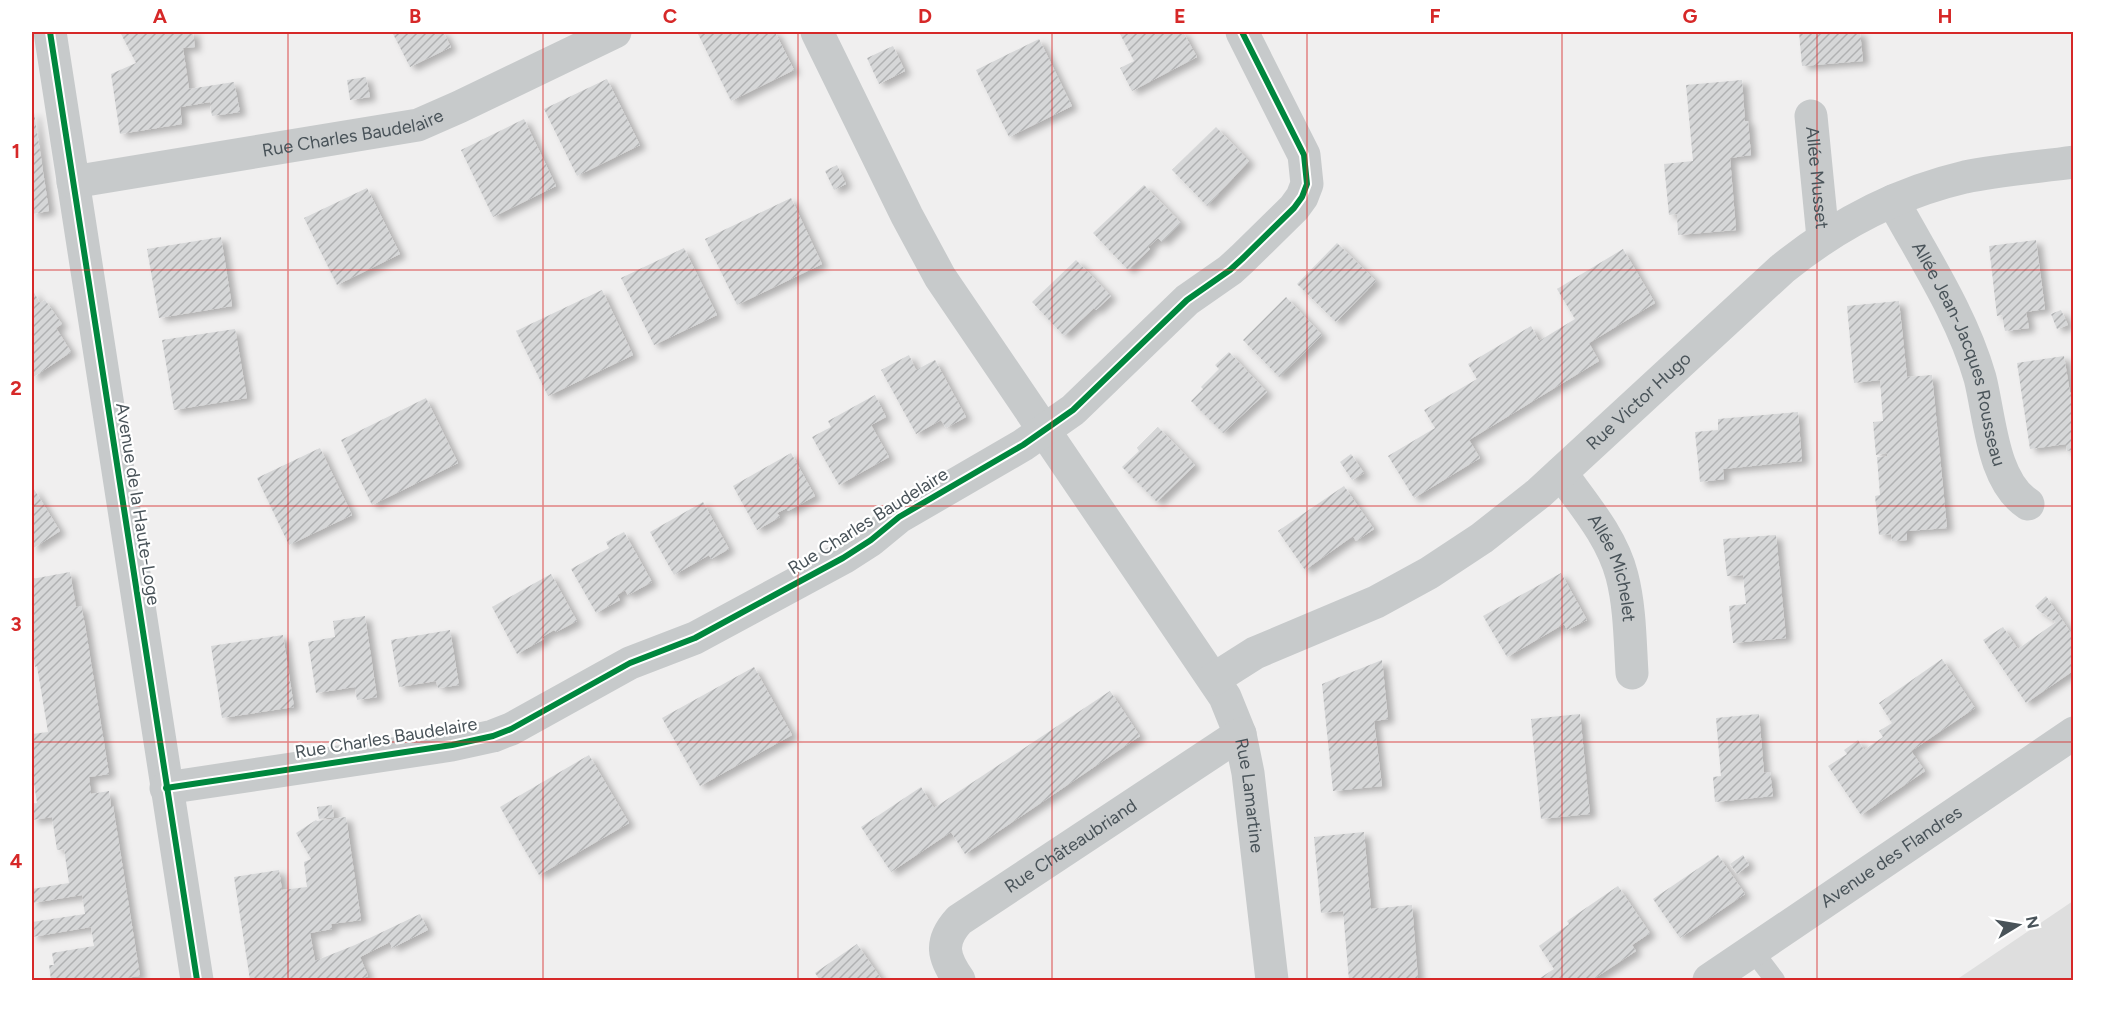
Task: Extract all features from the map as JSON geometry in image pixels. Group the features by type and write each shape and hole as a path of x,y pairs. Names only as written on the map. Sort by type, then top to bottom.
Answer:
{"street":[{"name":"Avenue de la Haute-Loge","path":"50,32 197,981"},
{"name":"Rue Charles Baudelaire","path":"73,182 418,125 615,32"},
{"path":"817,32 928,257 1045,431"},
{"name":"Rue Charles Baudelaire","path":"166,788 452,745 493,736 511,729 630,663 696,638 843,558 914,508 1045,431 1073,410 1187,300 1236,264 1294,208 1302,197 1307,184 1305,155 1242,32"},
{"name":"Allée Musset","path":"1811,116 1823,238"},
{"name":"Rue Victor Hugo","path":"1214,679 1255,653 1376,602 1429,573 1499,525 1561,473 1782,269 1845,224 1917,191 1964,178 2073,162"},
{"name":"Allée Jean-Jacques Rousseau","path":"1893,201 1964,334 1980,379 1999,463 2015,494 2028,504"},
{"name":"Rue Lamartine","path":"1045,431 1225,697 1240,734 1248,773 1272,981"},
{"name":"Allée Michelet","path":"1561,473 1602,531 1616,558 1626,599 1632,673"},
{"name":"Avenue des Flandres","path":"1709,981 2073,733"},
{"name":"Rue Châteaubriand","path":"959,981 950,968 945,945 947,935 959,920 1240,734"}],"lane":[{"path":"1753,951 1775,981"}],"shaded area":[{"path":"2073,901 2073,980 1956,980"}],"building":[{"path":"120,32 197,32 193,34 195,47 183,48 189,89 234,82 240,112 212,116 210,102 180,107 182,124 120,134 111,74 136,63"},
{"path":"392,32 443,32 451,47 410,67"},
{"path":"704,32 775,32 794,70 731,101 698,34"},
{"path":"1119,32 1183,32 1197,57 1132,91 1120,68 1134,61"},
{"path":"1799,32 1860,32 1863,61 1802,66"},
{"path":"1039,39 1072,106 1009,137 976,70"},
{"path":"893,46 905,71 879,84 867,58"},
{"path":"366,77 370,97 350,100 347,80"},
{"path":"607,79 640,145 577,176 544,109"},
{"path":"1742,80 1745,121 1748,121 1751,155 1730,158 1736,230 1678,235 1677,214 1669,215 1664,164 1693,161 1686,85"},
{"path":"32,112 34,112 49,211 32,214"},
{"path":"524,119 556,186 493,217 461,150"},
{"path":"1216,127 1249,161 1207,206 1172,170"},
{"path":"837,165 846,184 834,190 825,171"},
{"path":"1144,185 1181,223 1162,242 1158,238 1128,270 1093,233"},
{"path":"367,188 400,254 337,285 304,218"},
{"path":"791,198 822,264 737,305 705,239"},
{"path":"221,237 232,306 159,318 147,249"},
{"path":"2036,240 2045,309 2026,312 2029,328 2005,331 2002,315 1997,316 1989,246"},
{"path":"1337,243 1376,281 1336,322 1297,284"},
{"path":"684,248 717,315 654,345 621,278"},
{"path":"1623,249 1655,303 1589,343 1599,361 1469,440 1480,458 1414,498 1388,456 1435,428 1424,410 1477,379 1468,364 1531,326 1539,341 1575,319 1557,289"},
{"path":"1076,260 1111,296 1096,310 1094,308 1064,336 1032,302"},
{"path":"32,289 40,303 45,300 62,324 56,328 71,352 32,378"},
{"path":"602,290 633,355 548,396 516,331"},
{"path":"1286,297 1322,335 1279,377 1243,340"},
{"path":"1899,301 1907,377 1932,375 1947,528 1907,531 1907,540 1892,541 1891,534 1879,535 1875,496 1880,495 1877,457 1887,456 1887,453 1876,455 1873,422 1883,421 1880,380 1854,383 1847,306"},
{"path":"2061,310 2068,325 2057,329 2051,314"},
{"path":"235,329 247,398 174,410 162,340"},
{"path":"1229,352 1267,392 1223,433 1191,401 1219,369 1215,365"},
{"path":"909,355 916,370 935,360 966,417 946,428 941,420 916,434 881,370"},
{"path":"2064,356 2070,393 2073,392 2073,450 2067,451 2066,444 2030,449 2017,363"},
{"path":"875,395 886,417 871,425 889,457 839,485 812,437 831,427 828,421"},
{"path":"426,398 458,463 372,505 341,440"},
{"path":"1798,412 1802,461 1723,469 1724,479 1700,482 1695,432 1718,430 1718,419"},
{"path":"1158,427 1195,465 1157,502 1122,467 1139,451 1137,448"},
{"path":"320,448 352,515 289,545 257,478"},
{"path":"791,453 815,496 788,511 787,508 777,513 780,517 757,530 733,486"},
{"path":"1351,454 1364,473 1352,480 1340,462"},
{"path":"32,486 60,531 32,549"},
{"path":"1344,486 1374,529 1356,541 1353,536 1305,570 1278,531"},
{"path":"703,502 729,549 711,559 709,555 674,575 650,532"},
{"path":"624,532 652,582 628,595 625,590 617,595 620,600 596,613 571,569 609,548 606,542"},
{"path":"1776,535 1786,638 1733,643 1729,606 1746,604 1743,575 1727,576 1723,539"},
{"path":"70,572 76,607 81,606 85,625 109,774 89,777 91,794 109,791 140,976 110,980 51,980 49,965 54,965 52,953 94,946 91,927 32,937 32,922 85,914 82,895 32,903 32,889 69,883 64,849 57,850 52,817 32,820 32,804 37,803 32,770 32,734 48,732 32,647 32,579"},
{"path":"1561,573 1587,620 1567,630 1564,624 1507,657 1483,616"},
{"path":"551,574 577,621 556,632 554,630 542,637 544,639 517,654 492,607"},
{"path":"2046,596 2073,636 2073,671 2026,703 1983,640 2003,627 2018,649 2056,622 2035,606"},
{"path":"365,616 377,697 357,700 355,687 316,693 308,642 335,637 333,621"},
{"path":"450,630 459,685 438,688 436,681 399,687 391,640"},
{"path":"283,635 294,707 222,718 211,646"},
{"path":"1942,659 1975,708 1911,751 1925,771 1861,815 1828,766 1847,754 1844,750 1858,740 1864,750 1883,737 1879,731 1892,723 1879,703"},
{"path":"1382,660 1388,719 1374,721 1382,786 1333,791 1322,684"},
{"path":"754,667 792,735 700,786 662,718"},
{"path":"1110,691 1140,736 965,854 951,832 891,872 861,827 921,787 934,808"},
{"path":"1580,714 1590,814 1541,819 1531,719"},
{"path":"1759,714 1764,773 1770,772 1773,796 1715,802 1713,777 1721,776 1716,718"},
{"path":"589,755 629,823 539,875 500,807"},
{"path":"332,805 334,817 319,819 317,807"},
{"path":"346,817 361,920 331,924 332,929 310,933 315,961 420,914 428,930 392,948 390,942 360,957 368,976 358,980 250,980 234,877 279,870 282,890 307,887 304,862 311,859 296,833 316,820"},
{"path":"1364,832 1371,909 1412,905 1418,980 1349,980 1343,911 1321,913 1314,837"},
{"path":"1718,855 1745,894 1680,938 1653,899"},
{"path":"1743,855 1749,865 1737,874 1730,864"},
{"path":"1618,886 1650,933 1632,945 1636,951 1592,980 1537,980 1554,969 1539,946 1569,924 1567,921"},
{"path":"857,944 882,980 820,980 815,973"}],"cycle path":[{"path":"50,32 197,980"},
{"path":"166,788 452,745 493,736 511,729 630,663 695,638 843,558 871,540 899,517 1023,445 1073,410 1187,300 1242,259 1294,208 1302,197 1307,184 1304,155 1242,32"}]}
